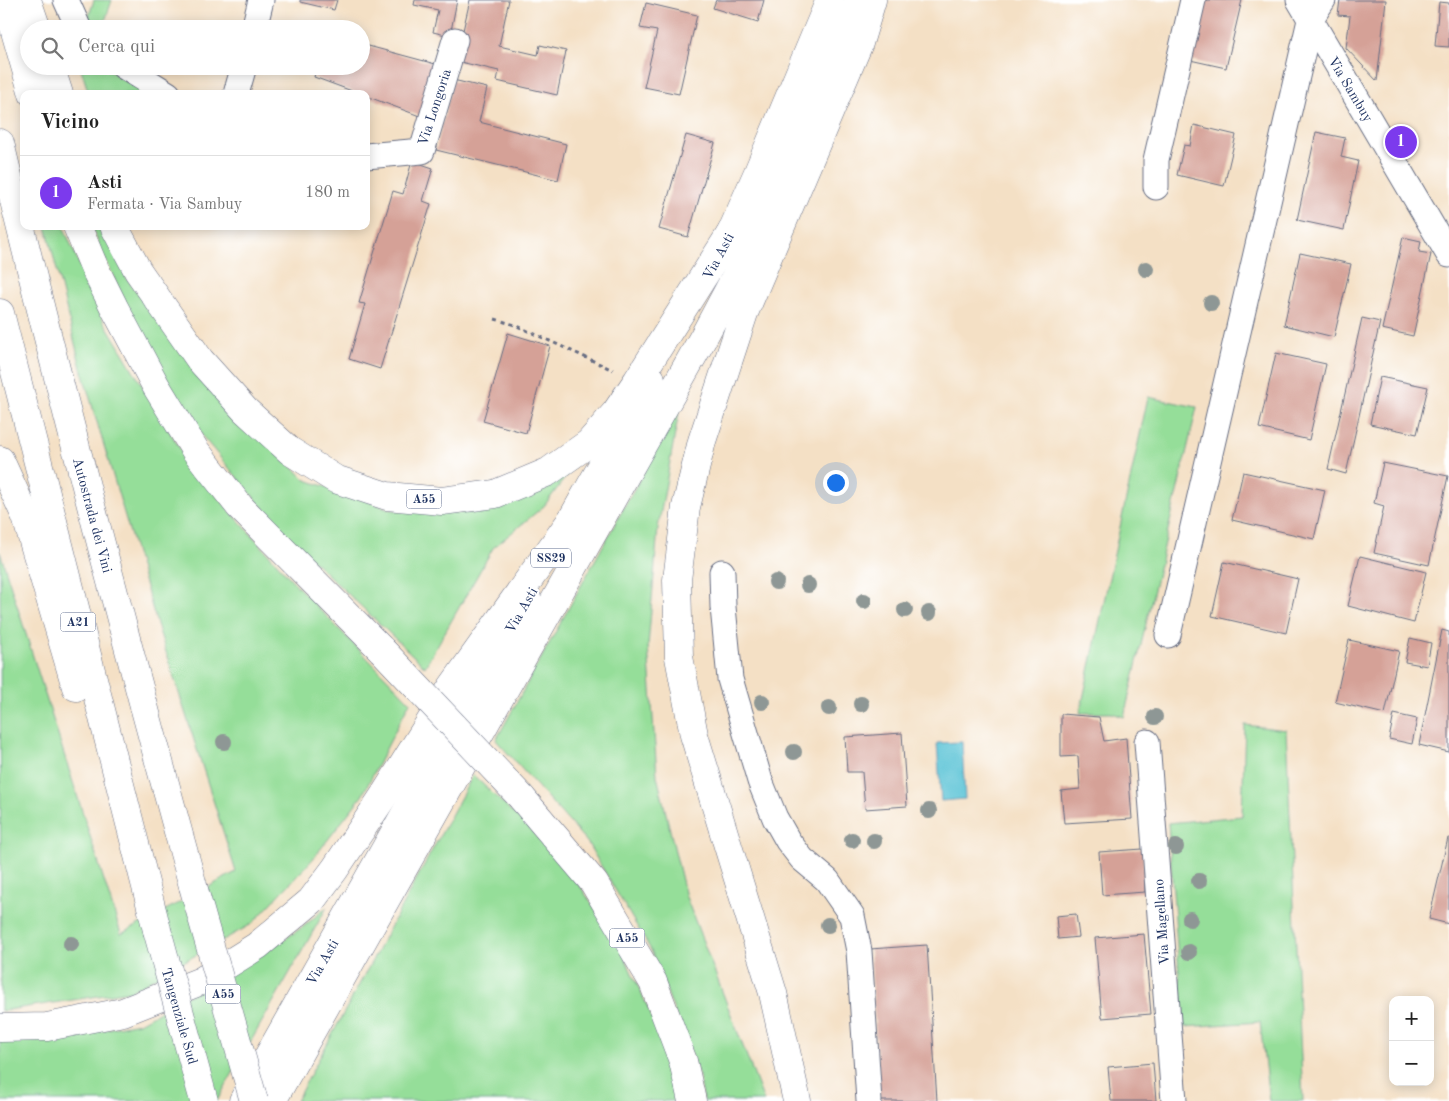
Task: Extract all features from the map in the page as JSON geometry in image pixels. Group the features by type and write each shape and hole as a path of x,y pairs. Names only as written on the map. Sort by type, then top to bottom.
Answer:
{"main road":[{"path":"6,0 20,49"},
{"path":"26,0 34,20"},
{"name":"Via Asti","path":"243,1101 575,515 731,233 830,0"},
{"name":"Via Asti","path":"272,1101 752,246 776,195 858,0"},
{"path":"797,1101 773,993 694,735 679,657 677,580 686,507 700,450 744,312 859,43 872,0"},
{"path":"28,75 32,90"},
{"path":"53,75 58,90"},
{"name":"Autostrada dei Vini","path":"0,143 20,225"},
{"name":"Autostrada dei Vini","path":"21,230 58,382 126,641 254,1101"},
{"name":"A55","path":"79,230 95,269 118,315 156,386 195,450 240,507 382,650 521,797 594,883 653,982 683,1062 692,1101"},
{"name":"A55","path":"116,230 138,271 200,360 245,410 290,450 335,479 387,496 442,501 495,494 548,472 589,443 616,412 637,381 731,233"},
{"name":"A21","path":"0,313 157,930"},
{"path":"0,460 26,517 108,796 157,930"},
{"name":"A55","path":"0,1028 47,1027 123,1012 200,981 256,946 311,901 385,794 452,687 575,515"},
{"name":"Tangenziale Sud","path":"157,930 204,1101"}],"street":[{"path":"66,0 75,20"},
{"path":"256,20 261,0"},
{"path":"1156,187 1156,160 1193,0"},
{"path":"1168,635 1311,7"},
{"name":"Via Sambuy","path":"1311,7 1449,255"},
{"name":"Via Longoria","path":"370,156 422,151 455,40"},
{"path":"137,75 162,90"},
{"path":"237,90 241,75"},
{"path":"722,572 723,608 730,679 760,781 775,818 788,841 802,859 828,880 852,916 859,951 869,1101"},
{"name":"Via Magellano","path":"1147,742 1174,1101"}],"path":[{"path":"495,319 515,325 637,381"}],"green space":[{"path":"94,0 112,0 105,20 88,20"},
{"path":"83,75 117,75 140,90 88,90"},
{"path":"47,230 65,230 103,320 191,467 298,587 410,702 362,796 312,860 252,924 131,991 1,1011 0,552 121,934 236,872 157,624 81,368"},
{"path":"94,230 103,230 127,279 205,383 306,480 393,510 472,513 532,487 577,462 544,506 493,548 425,667 283,532 203,437 143,340"},
{"path":"1148,397 1197,407 1124,717 1112,713 1080,713"},
{"path":"680,406 658,528 648,646 657,776 686,897 764,1101 704,1101 699,1076 651,950 587,842 496,740"},
{"path":"1245,725 1286,730 1303,1101 1269,1101 1260,1022 1183,1027 1168,823 1242,816"},
{"path":"473,775 529,828 575,878 621,949 673,1069 679,1101 296,1101"},
{"path":"327,907 217,1101 0,1101 0,1039 68,1036 139,1023 257,957 303,927"}],"water":[{"path":"962,742 965,799 941,801 937,743"}],"building":[{"path":"300,0 337,0 334,10 300,2"},
{"path":"415,0 457,0 450,36 433,32 438,10 414,5"},
{"path":"470,0 509,0 499,46 538,55 540,45 566,51 557,95 497,81 499,71 456,61"},
{"path":"716,0 764,0 758,22 713,8"},
{"path":"1204,0 1242,0 1226,68 1190,60"},
{"path":"1340,0 1386,0 1377,81 1346,48 1350,16 1338,15"},
{"path":"1439,2 1449,3 1449,47 1435,46"},
{"path":"646,3 697,15 679,94 644,87 657,31 640,28"},
{"path":"370,46 439,65 425,118 370,97 370,90 349,90 314,77 315,75 370,75"},
{"path":"453,80 487,88 479,122 566,144 558,180 436,150"},
{"path":"1194,125 1236,135 1224,186 1177,175 1184,145 1190,146"},
{"path":"1316,132 1345,138 1341,157 1358,161 1344,230 1297,220"},
{"path":"686,135 715,143 688,237 659,229"},
{"path":"412,161 433,168 423,201 431,204 380,369 349,359 365,304 359,303 393,191 403,194"},
{"path":"1403,237 1421,241 1419,252 1431,254 1413,336 1382,329"},
{"path":"1300,253 1351,264 1334,337 1284,325"},
{"path":"1362,318 1380,322 1346,474 1328,469"},
{"path":"508,333 550,346 526,433 483,421"},
{"path":"1276,353 1326,364 1309,440 1259,428"},
{"path":"1380,377 1428,387 1417,434 1370,424"},
{"path":"1383,463 1448,476 1429,565 1374,553 1384,506 1374,503"},
{"path":"1243,472 1325,490 1314,539 1232,520"},
{"path":"1360,556 1426,572 1414,623 1348,606"},
{"path":"1224,562 1298,579 1286,633 1212,616"},
{"path":"1442,630 1449,632 1449,752 1419,745"},
{"path":"1410,638 1431,643 1427,666 1405,662"},
{"path":"1349,640 1399,651 1385,714 1335,702"},
{"path":"1061,714 1099,717 1104,741 1126,738 1132,819 1064,823 1061,791 1080,789 1078,756 1061,757"},
{"path":"1394,714 1417,719 1412,744 1389,739"},
{"path":"902,733 907,806 865,809 862,772 847,772 845,737"},
{"path":"1449,838 1449,924 1429,919"},
{"path":"1143,849 1145,892 1102,895 1099,852"},
{"path":"1076,914 1079,937 1058,939 1056,916"},
{"path":"1144,934 1151,1014 1102,1018 1095,938"},
{"path":"927,945 937,1101 880,1101 870,949"},
{"path":"1153,1063 1156,1101 1111,1101 1108,1067"}],"place":[{"name":"Asti","path":"1401,142"}]}
